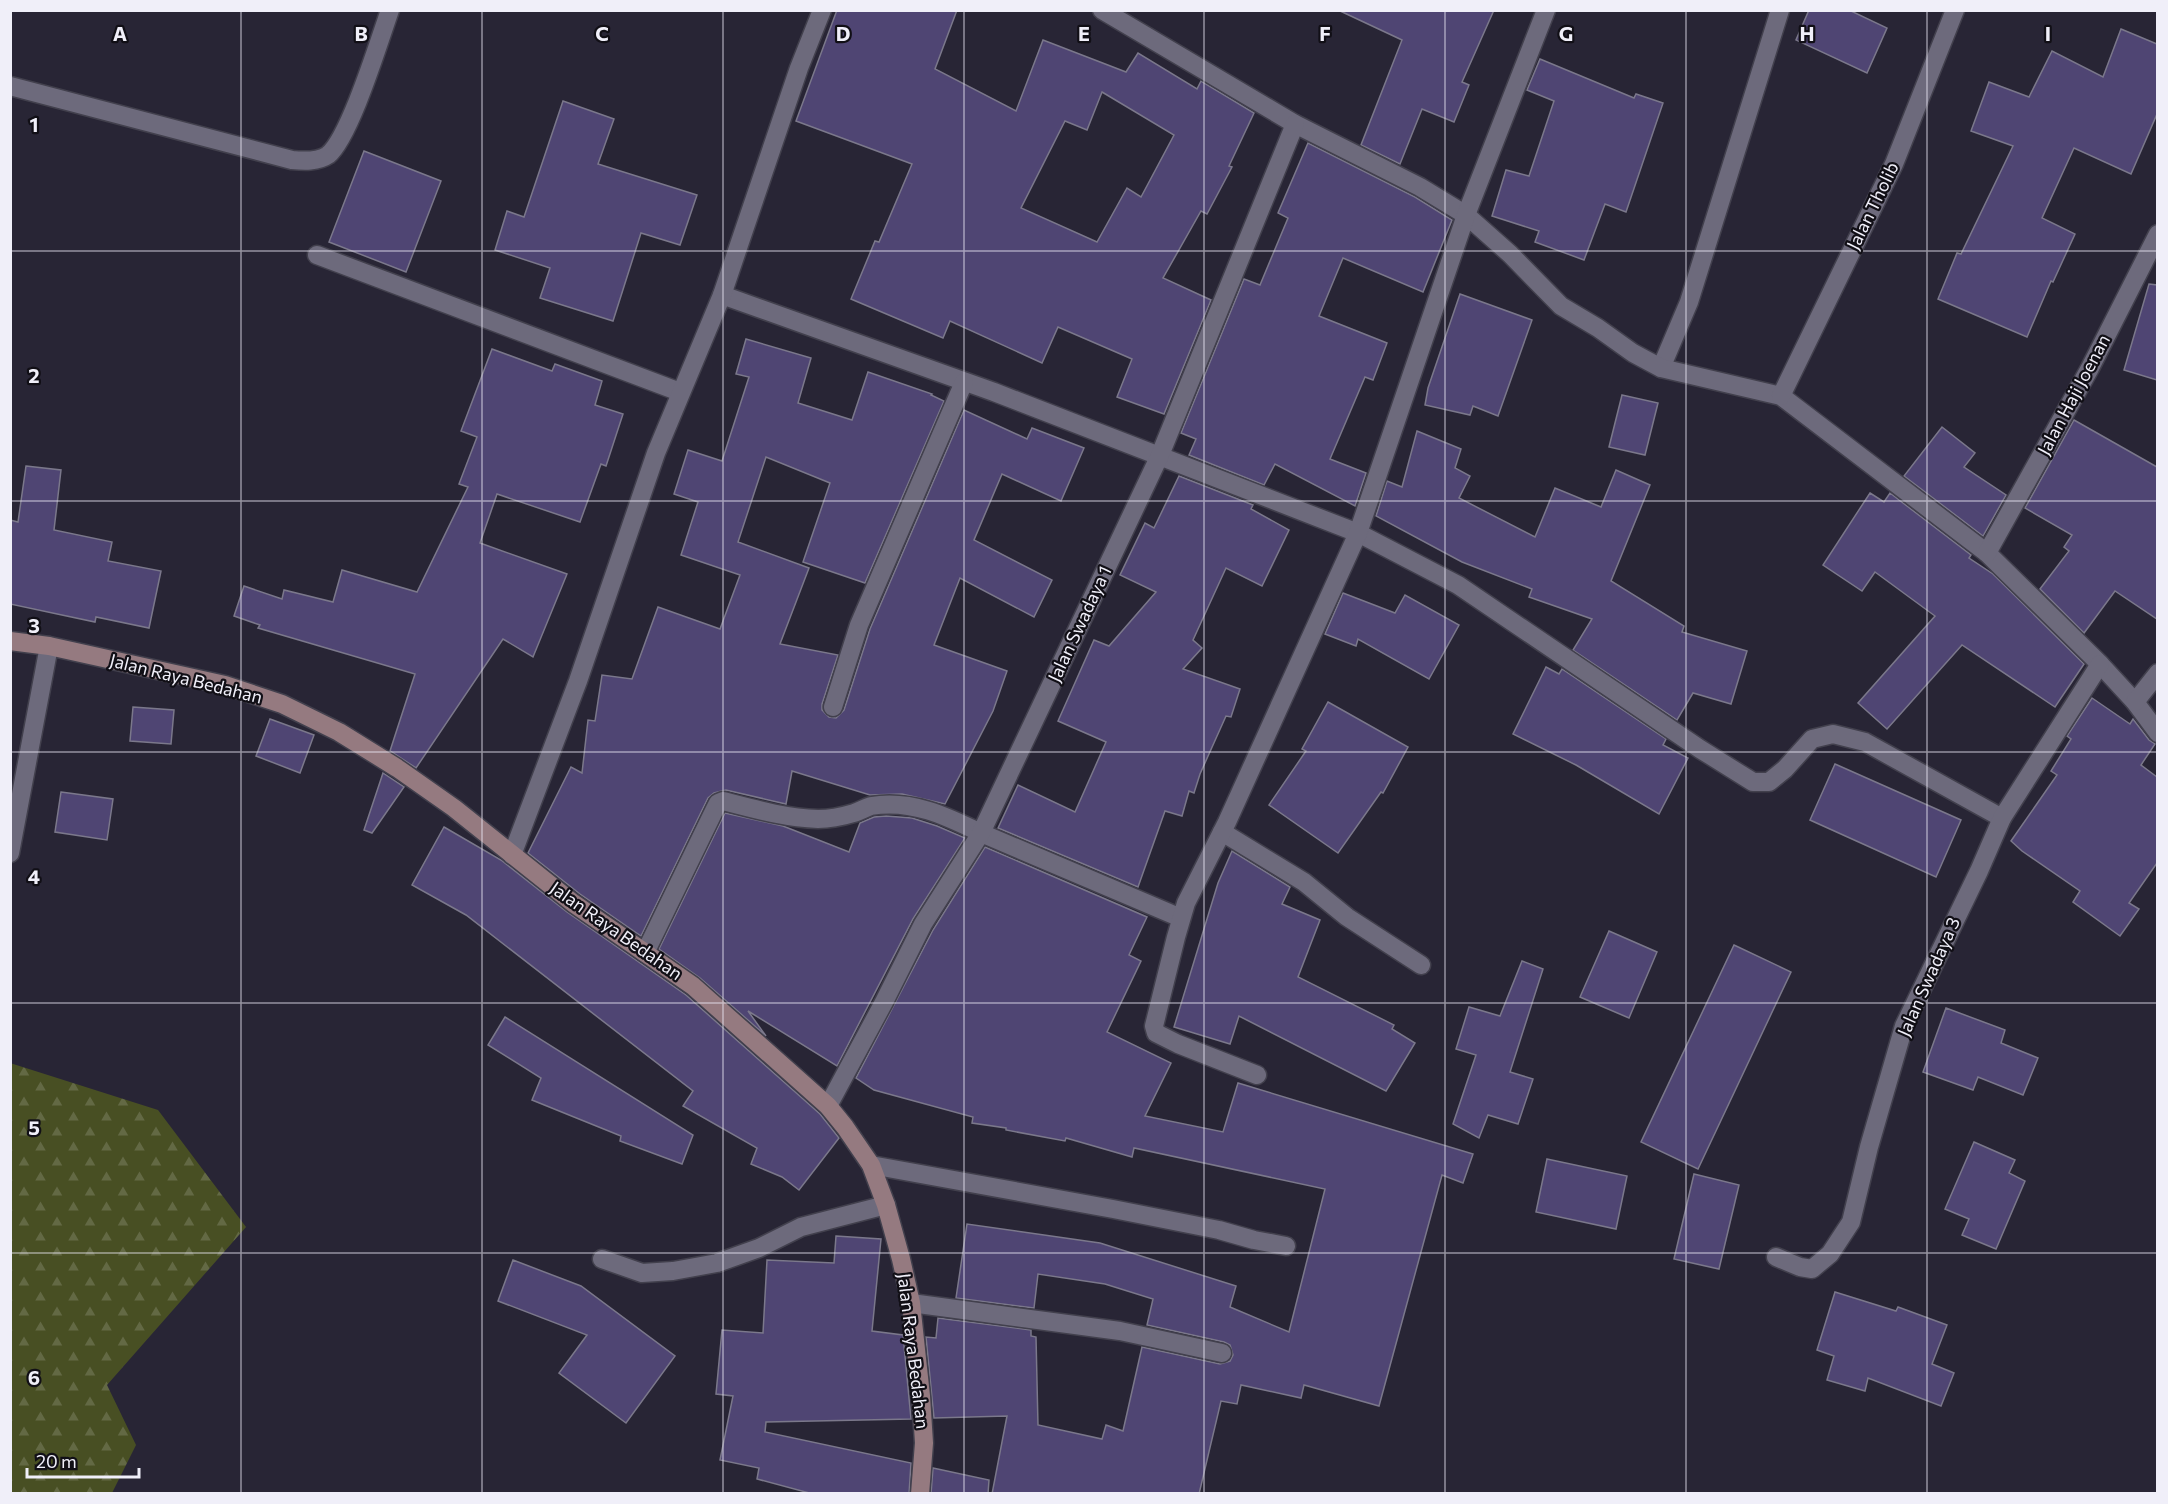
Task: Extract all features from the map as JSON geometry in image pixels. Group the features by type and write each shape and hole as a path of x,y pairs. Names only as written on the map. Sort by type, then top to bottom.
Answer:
{"street":[{"path":"10,86 292,160 311,161 327,155 346,128 390,10"},
{"path":"512,855 578,681 656,453 722,295 799,68 822,10"},
{"path":"1102,10 1295,124 1420,187 1466,215 1510,254 1561,306 1598,328 1633,353 1661,368 1781,396 1987,553 2100,664 2135,702 2157,733"},
{"path":"1257,1075 1156,1033 1154,1026 1181,918 1358,533 1466,215 1546,10"},
{"path":"1661,368 1689,302 1780,10"},
{"name":"Jalan Tholib","path":"1781,396 1893,164 1955,10"},
{"name":"Jalan Swadaya 1","path":"828,1107 923,924 981,833 1160,455 1295,124"},
{"name":"Jalan Haji Joenan","path":"1987,553 2090,368 2157,234"},
{"path":"317,255 680,392"},
{"path":"722,295 1160,455 1358,533 1458,585 1700,749 1753,782 1769,782 1785,769 1812,739 1833,734 1865,742 2002,818"},
{"path":"833,707 860,625 964,382"},
{"name":"Jalan Raya Bedahan","path":"10,641 49,646 225,685 282,704 339,732 397,768 454,808 573,903 693,986 828,1107 845,1126 871,1165 886,1205 901,1259 911,1303 924,1443 920,1494"},
{"path":"10,853 49,646"},
{"name":"Jalan Swadaya 3","path":"1776,1257 1800,1267 1812,1269 1830,1254 1851,1222 1869,1147 1904,1026 2002,818 2100,664"},
{"path":"2135,702 2157,674"},
{"path":"645,953 718,803 723,801 765,812 819,819 852,814 868,807 892,803 920,808 949,818 1181,918"},
{"path":"1222,832 1304,882 1347,917 1421,965"},
{"path":"871,1165 1113,1209 1286,1246"},
{"path":"602,1259 642,1273 673,1271 717,1263 759,1248 801,1227 886,1205"},
{"path":"911,1303 1120,1331 1222,1353"}],"green space":[{"path":"10,1063 158,1110 246,1227 107,1385 136,1445 112,1493 11,1493"}],"building":[{"path":"837,10 957,10 935,69 1016,111 1043,40 1126,72 1138,53 1197,89 1201,81 1254,113 1229,166 1232,167 1207,214 1201,211 1163,278 1211,300 1164,414 1117,397 1132,359 1058,327 1042,363 950,321 943,338 851,299 875,241 879,242 912,164 796,121","holes":["1102,92 1174,135 1141,197 1127,188 1097,242 1021,208 1065,121 1087,130"]},
{"path":"1338,10 1494,10 1462,82 1469,85 1454,122 1422,109 1400,164 1361,145 1402,40"},
{"path":"1809,10 1849,10 1887,28 1867,73 1796,40"},
{"path":"2121,29 2157,44 2157,114 2131,174 2074,148 2042,218 2075,234 2053,282 2051,281 2027,337 1938,299 1957,253 1961,254 2013,146 1971,131 1989,82 2029,97 2052,51 2103,77"},
{"path":"1540,59 1634,98 1636,94 1663,103 1626,212 1605,204 1584,260 1535,242 1539,231 1492,216 1506,170 1529,176 1554,101 1527,90"},
{"path":"563,101 614,119 598,164 697,195 680,245 641,233 613,321 540,298 550,268 495,250 507,211 524,217"},
{"path":"1308,143 1415,197 1452,220 1423,292 1343,258 1319,316 1387,343 1373,380 1365,377 1330,459 1366,473 1355,506 1275,464 1264,485 1189,455 1196,439 1181,433 1244,279 1260,285 1288,218 1278,213"},
{"path":"364,151 441,181 406,272 329,242"},
{"path":"2149,284 2157,285 2157,380 2124,370"},
{"path":"1460,294 1532,320 1498,416 1473,406 1470,415 1425,405 1428,388"},
{"path":"746,339 811,358 798,403 852,420 868,372 932,394 944,401 865,583 803,562 830,483 766,457 738,542 809,568 780,644 838,655 822,704 822,710 829,717 836,718 844,710 870,629 964,410 1027,439 1032,428 1084,448 1061,501 1002,474 974,540 1052,580 1034,617 960,578 934,645 1007,671 993,711 945,804 902,794 870,795 792,771 786,804 726,790 714,793 708,798 641,936 580,894 528,853 571,767 582,773 588,720 595,721 602,675 632,679 658,607 720,629 740,575 681,555 698,502 674,494 688,450 722,461 749,377 736,374"},
{"path":"492,349 552,371 555,364 602,381 595,405 623,414 606,466 601,464 580,522 497,494 480,543 567,574 533,657 503,639 416,768 390,751 415,674 258,628 260,625 234,616 244,586 282,599 284,590 333,602 342,570 417,592 468,487 459,484 477,437 461,431"},
{"path":"1622,395 1658,403 1645,455 1609,447"},
{"path":"2074,420 2157,467 2157,619 2115,591 2084,633 2040,589 2069,551 2064,547 2072,535 2025,508"},
{"path":"1942,427 1975,453 1964,467 2006,495 1983,536 1904,476"},
{"path":"1417,431 1461,449 1455,468 1470,476 1459,498 1535,537 1555,488 1601,507 1616,470 1650,485 1611,581 1684,626 1682,632 1747,651 1731,704 1693,693 1677,720 1573,650 1592,619 1529,597 1532,589 1462,562 1376,516 1387,481 1402,487"},
{"path":"26,466 61,470 54,530 112,542 108,561 161,571 149,628 96,617 95,622 10,604 10,520 18,522"},
{"path":"1179,476 1253,505 1251,509 1289,530 1262,586 1226,568 1193,640 1202,648 1183,669 1240,689 1231,717 1226,716 1194,793 1189,791 1182,816 1165,811 1138,887 998,828 1018,785 1075,812 1106,742 1058,721 1094,640 1109,646 1156,592 1120,575 1145,523 1154,528"},
{"path":"1870,493 1884,502 1890,493 1971,555 1969,558 1993,574 2084,664 2055,707 1962,645 1887,729 1858,703 1935,616 1875,572 1862,591 1823,565"},
{"path":"1343,593 1395,613 1405,595 1459,625 1429,679 1358,639 1356,646 1325,634"},
{"path":"1546,667 1559,674 1562,669 1666,739 1663,745 1688,758 1659,814 1576,765 1513,734"},
{"path":"2092,698 2130,724 2133,719 2149,740 2155,744 2141,765 2157,777 2157,863 2129,903 2139,909 2120,936 2073,902 2080,891 2011,841 2057,775 2051,771 2071,739 2067,736"},
{"path":"1328,702 1408,747 1383,793 1381,792 1338,853 1269,805 1306,751 1302,749"},
{"path":"133,707 174,710 171,744 130,741"},
{"path":"270,719 314,735 300,773 256,756"},
{"path":"1835,764 1961,820 1936,877 1810,820"},
{"path":"383,773 404,787 372,833 364,830"},
{"path":"61,792 113,799 107,840 55,832"},
{"path":"725,813 783,826 849,852 860,823 874,817 912,818 965,838 913,919 837,1066 748,1011 766,1036 700,978 659,949"},
{"path":"444,827 501,860 567,912 686,995 820,1114 839,1138 799,1190 782,1177 751,1164 757,1148 683,1106 693,1091 466,915 412,885"},
{"path":"985,847 1147,917 1129,955 1141,961 1107,1032 1171,1063 1145,1116 1223,1132 1238,1083 1473,1154 1463,1183 1442,1175 1379,1406 1304,1385 1301,1398 1241,1385 1237,1404 1221,1401 1199,1494 992,1494 1007,1416 934,1418 926,1337 936,1338 938,1318 1031,1330 1031,1336 1036,1337 1038,1425 1102,1439 1106,1425 1123,1431 1142,1347 1220,1364 1230,1361 1233,1355 1230,1345 1224,1342 1147,1325 1153,1299 1105,1284 1038,1274 1034,1308 956,1298 967,1224 1100,1243 1236,1286 1230,1307 1289,1332 1325,1189 1134,1148 1132,1157 1066,1138 1065,1141 972,1123 973,1117 874,1090 856,1078 933,930"},
{"path":"1232,851 1290,887 1282,904 1320,920 1298,977 1394,1025 1392,1029 1415,1043 1386,1091 1239,1016 1230,1044 1174,1027 1218,883"},
{"path":"1609,931 1657,952 1629,1018 1580,997"},
{"path":"1734,945 1791,972 1698,1169 1641,1142"},
{"path":"1522,961 1543,969 1510,1072 1533,1079 1518,1124 1488,1115 1479,1138 1453,1124 1476,1055 1456,1049 1469,1007 1500,1016"},
{"path":"1946,1008 2005,1030 2001,1043 2038,1058 2023,1095 1978,1077 1973,1090 1923,1072"},
{"path":"505,1017 693,1135 682,1164 620,1141 621,1136 532,1100 541,1078 488,1045"},
{"path":"1974,1142 2015,1160 2009,1173 2025,1181 1996,1249 1962,1235 1969,1219 1945,1209"},
{"path":"1547,1159 1627,1176 1616,1229 1536,1212"},
{"path":"1694,1174 1739,1185 1719,1269 1674,1259"},
{"path":"836,1236 881,1239 872,1331 903,1335 911,1419 766,1422 765,1432 911,1463 909,1494 813,1494 757,1479 759,1468 720,1460 733,1396 716,1394 722,1330 763,1333 767,1260 834,1263"},
{"path":"513,1260 581,1286 675,1356 626,1423 559,1373 587,1335 498,1301"},
{"path":"1835,1292 1896,1311 1898,1307 1947,1325 1932,1364 1954,1373 1941,1406 1868,1378 1865,1391 1827,1380 1834,1356 1817,1350"},
{"path":"933,1468 989,1480 988,1494 931,1494"}]}
